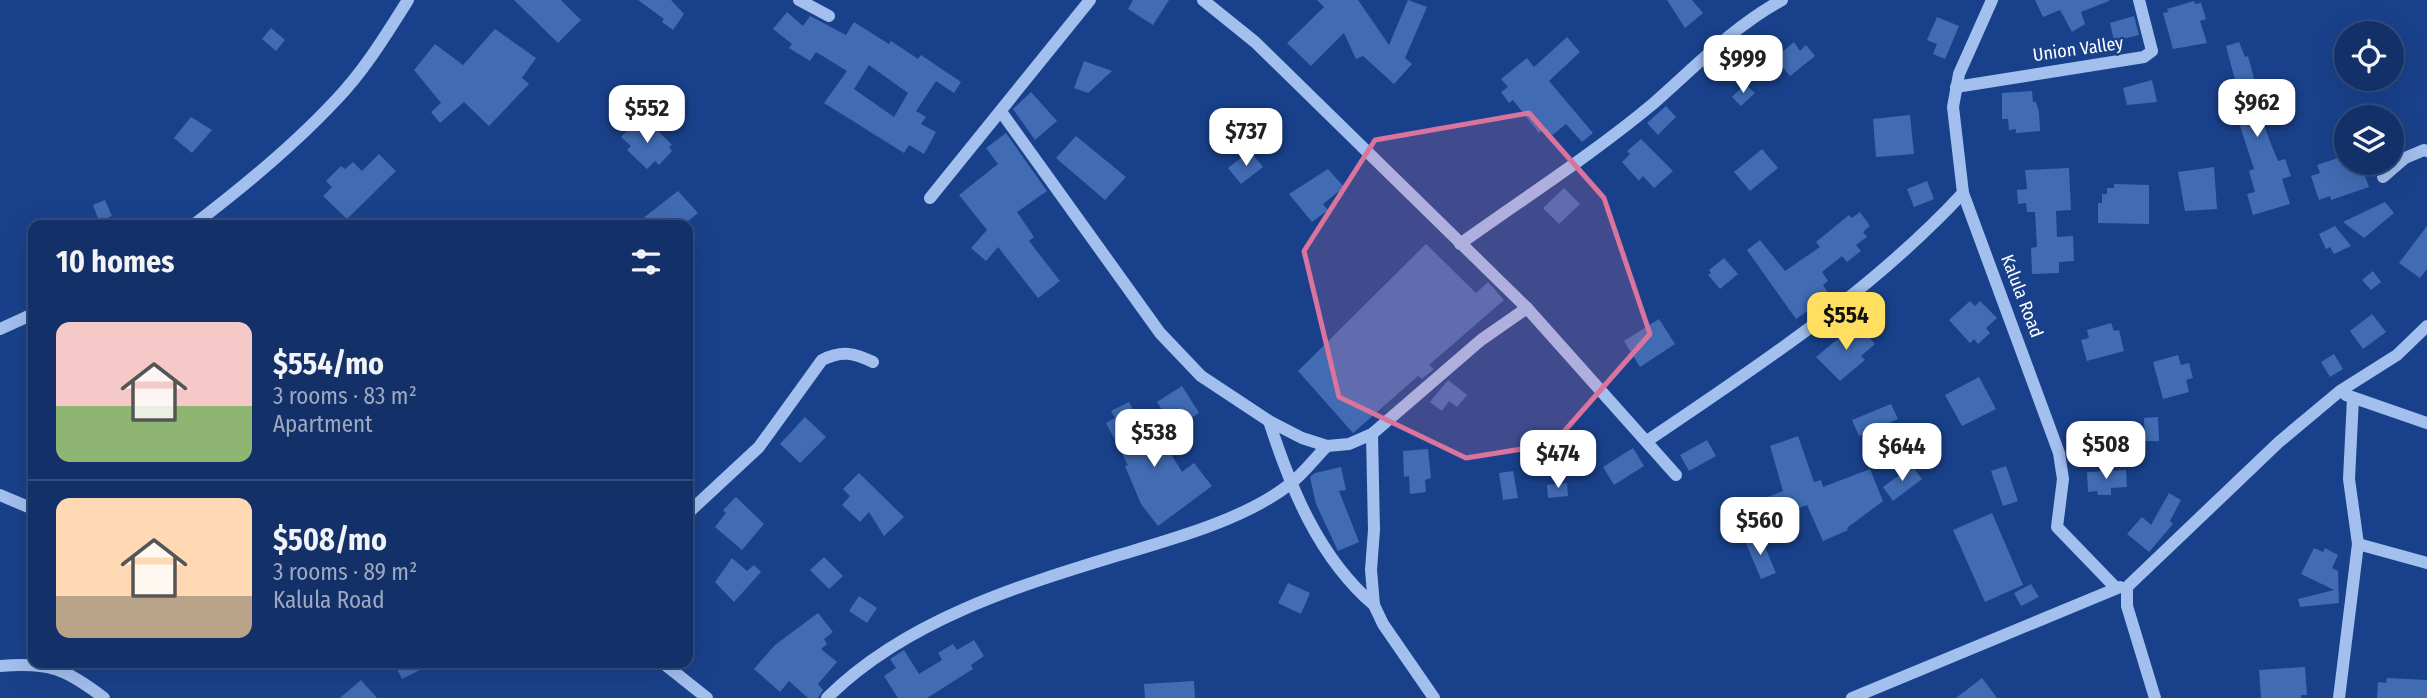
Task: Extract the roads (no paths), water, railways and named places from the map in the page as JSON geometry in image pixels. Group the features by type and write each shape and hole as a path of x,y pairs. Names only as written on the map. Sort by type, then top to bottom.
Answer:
{"street":[{"path":"199,220 277,157 337,100 374,52 408,0"},
{"path":"799,0 829,16"},
{"path":"930,198 1002,113 1090,0"},
{"path":"1203,0 1264,51 1527,308 1676,475"},
{"path":"1460,244 1652,104 1705,56 1782,0"},
{"name":"Kalula Road","path":"1992,0 1970,44 1956,87 1953,107 1963,192 2059,453 2063,480 2057,527 2121,587"},
{"name":"Union Valley","path":"1956,87 2144,57 2152,51 2139,0"},
{"path":"1002,113 1160,333 1201,376 1269,421 1302,438 1327,446 1349,444 1372,434 1481,340 1527,308"},
{"path":"2383,177 2405,158 2427,151"},
{"path":"1647,441 1791,344 1927,231 1963,192"},
{"path":"0,329 28,316"},
{"path":"1852,698 2121,587 2279,442 2340,391 2397,355 2427,327"},
{"path":"693,508 759,447 822,360 835,353 852,352 873,362"},
{"path":"2340,391 2427,424"},
{"path":"2339,698 2358,544 2349,479 2353,398"},
{"path":"1269,421 1290,484 1341,572 1374,605 1383,624 1434,698"},
{"path":"1372,434 1374,518 1371,570 1374,605"},
{"path":"827,698 853,672 893,643 1052,575 1214,524 1290,484 1327,446"},
{"path":"0,495 28,507"},
{"path":"2358,544 2427,563"},
{"path":"2121,587 2155,698"},
{"path":"0,666 28,666"},
{"path":"57,668 68,672 103,698"},
{"path":"669,668 707,698"}]}
